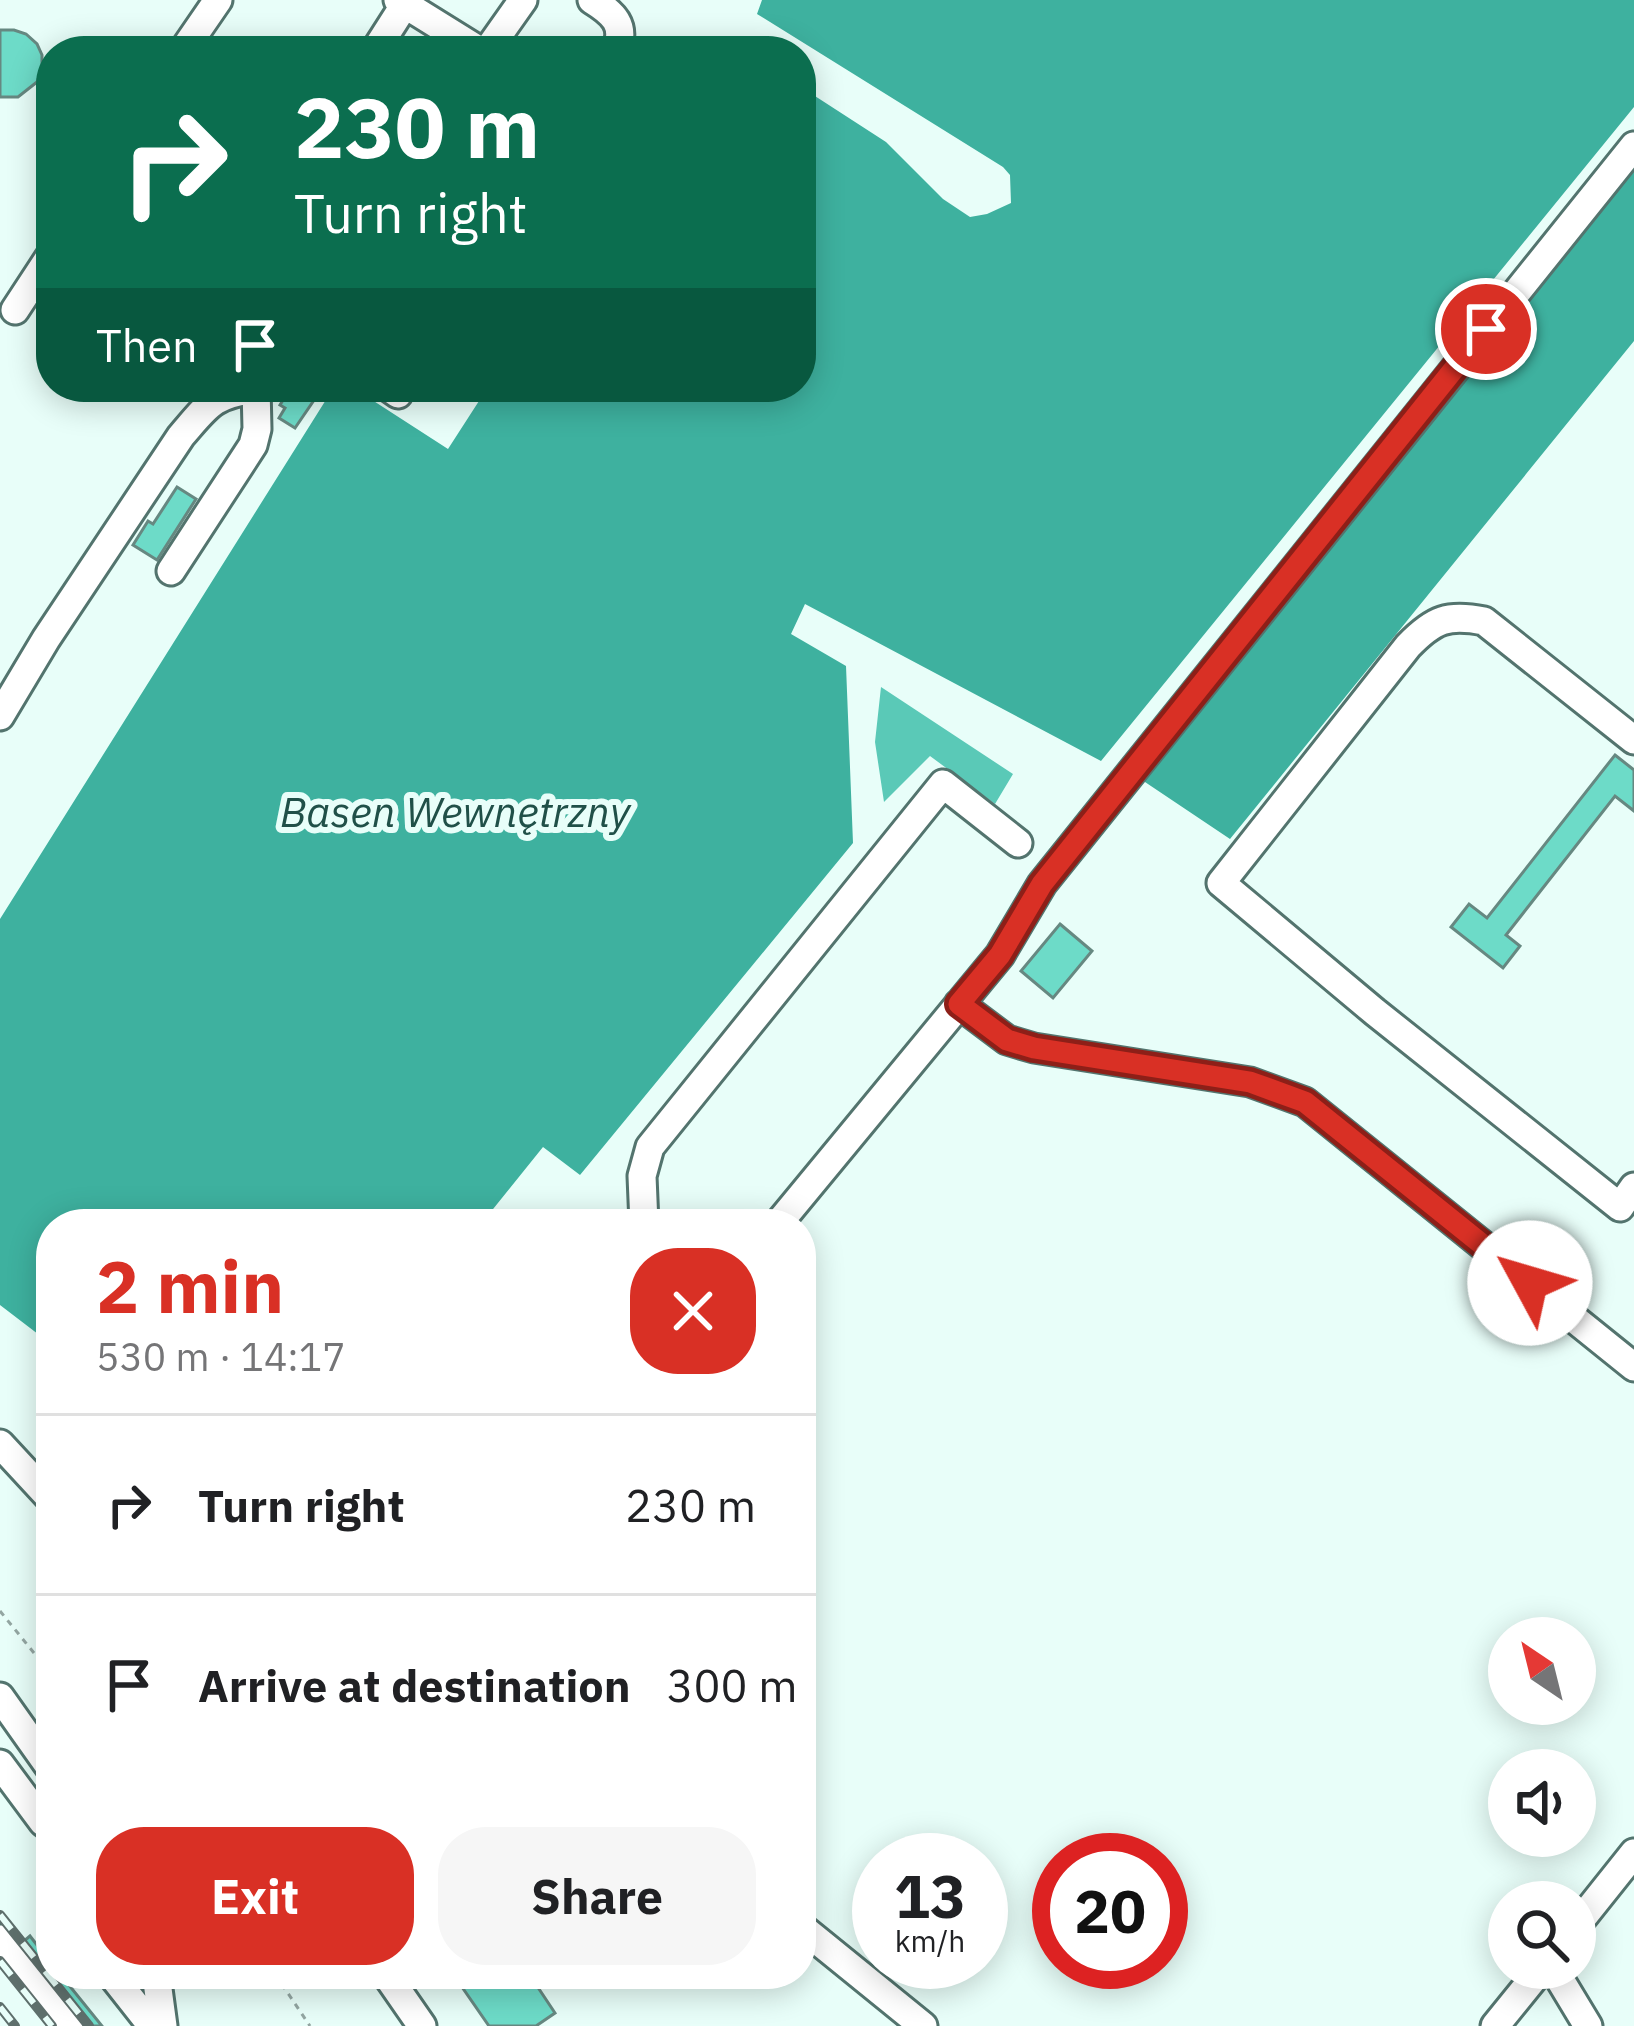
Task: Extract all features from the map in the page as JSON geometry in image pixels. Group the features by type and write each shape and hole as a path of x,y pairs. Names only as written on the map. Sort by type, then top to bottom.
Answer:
{"street":[{"path":"193,36 218,0"},
{"path":"495,36 523,0"},
{"path":"592,0 614,14 619,36"},
{"path":"382,36 401,2 458,36"},
{"path":"790,1209 1000,955 1055,867 1634,146"},
{"path":"15,310 36,278"},
{"path":"0,716 181,436 214,402"},
{"path":"171,571 254,445 256,402"},
{"path":"1627,1197 1375,1012 1221,883 1426,628 1444,619 1484,621 1634,740"},
{"path":"643,1209 642,1175 650,1148 943,784 1018,843"},
{"path":"959,1004 1007,1040 1034,1048 1250,1082 1305,1102 1634,1367"},
{"path":"0,1444 36,1483"},
{"path":"0,1697 36,1748"},
{"path":"0,1764 36,1813"},
{"path":"1596,1901 1634,1853"},
{"path":"0,1939 36,1984"},
{"path":"816,1939 923,2026"},
{"path":"40,1989 69,2026"},
{"path":"122,1989 152,2026"},
{"path":"158,1989 163,2026"},
{"path":"396,1989 422,2026"},
{"path":"1495,2026 1525,1989"},
{"path":"1566,1989 1588,2026"}],"path":[{"path":"0,1611 36,1655"},
{"path":"285,1989 310,2026"}],"shaded area":[{"path":"881,687 1013,774 995,804 930,756 884,802 875,742"}],"water":[{"name":"Basen Wewnętrzny","path":"762,0 1634,0 1634,107 1101,761 805,604 791,634 846,666 853,843 580,1175 543,1147 493,1209 36,1209 36,1333 0,1305 0,919 325,402 375,402 448,449 478,402 816,402 816,97 886,142 943,199 970,217 1011,203 1010,175 1003,167 816,51 816,36 792,36 757,14"},
{"path":"1634,165 1634,341 1230,839 1139,778"}],"building":[{"path":"0,30 14,30 36,43 36,83 18,97 0,97"},
{"path":"313,402 295,428 279,418 285,408 280,405"},
{"path":"177,487 196,499 157,560 133,545"},
{"path":"1615,755 1634,770 1634,811 1615,796 1506,935 1520,946 1503,968 1451,927 1469,904 1487,918"},
{"path":"1060,924 1092,951 1053,998 1021,971"},
{"path":"30,1936 36,1956 24,1941"},
{"path":"62,1989 72,1989 102,2026 87,2026"},
{"path":"463,1989 539,1989 555,2013 536,2026 489,2026"}],"railway":[{"path":"0,1915 36,1960"},
{"path":"0,1961 52,2026"},
{"path":"59,1989 89,2026"},
{"path":"0,2007 15,2026"}],"route":[{"path":"1486,329 1042,884 1000,955 959,1004 1007,1040 1034,1048 1250,1082 1305,1102 1530,1283"}]}
